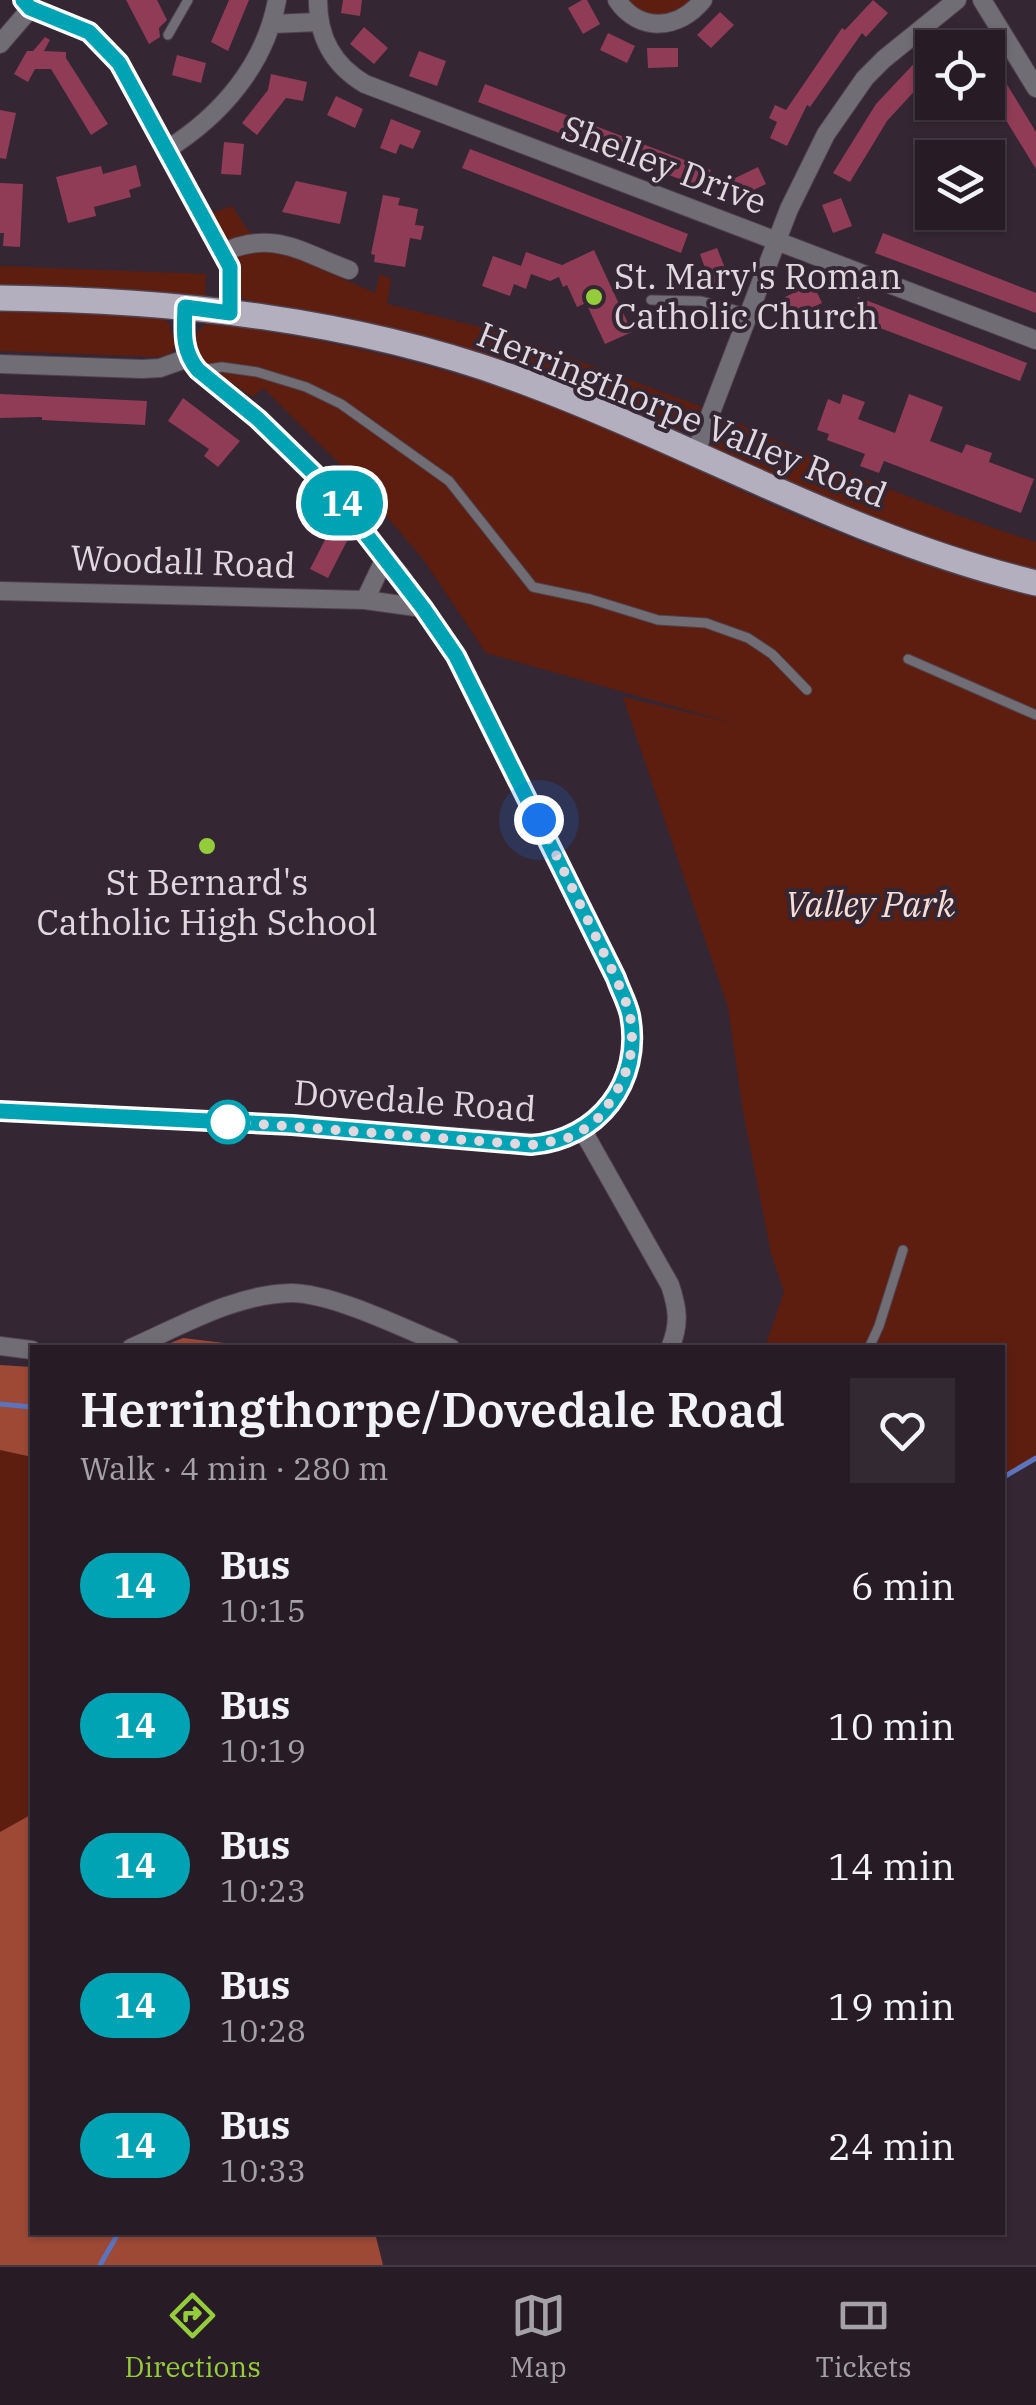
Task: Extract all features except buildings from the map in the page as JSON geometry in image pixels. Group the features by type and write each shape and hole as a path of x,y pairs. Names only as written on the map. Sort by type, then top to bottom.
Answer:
{"main road":[{"name":"Herringthorpe Valley Road","path":"0,298 185,307 230,313 378,339 474,364 570,399 851,522 956,560 1036,583"}],"street":[{"path":"166,150 222,108 242,83 272,24 277,0"},
{"name":"Shelley Drive","path":"318,0 318,22 336,63 365,84 1036,340"},
{"path":"617,0 632,17 647,24 664,25 680,20 702,0"},
{"path":"694,454 806,170 865,78 903,41 957,0"},
{"path":"982,0 1036,88"},
{"path":"0,44 27,4 89,32 109,50 222,253 231,275 230,313"},
{"path":"272,24 318,22"},
{"path":"222,253 242,244 271,241 349,270"},
{"path":"185,307 184,347 193,364 299,456 335,494 456,656 556,852 630,1012 630,1060 622,1082 602,1115 583,1130 670,1285 678,1308 678,1329 671,1345"},
{"path":"0,364 160,368 193,364"},
{"path":"365,600 385,558"},
{"name":"Woodall Road","path":"0,590 365,600 423,608"},
{"name":"Dovedale Road","path":"0,1111 292,1125 531,1145 566,1139 583,1130"},
{"path":"138,1345 248,1300 294,1293 367,1314 444,1345"},
{"path":"0,1346 30,1350"}],"lane":[{"path":"168,35 188,0"},
{"path":"651,300 701,301 750,314"},
{"path":"193,364 257,372 321,393 449,481 534,587 658,620 706,623 748,638 772,654 807,690"},
{"path":"908,659 1036,715"},
{"path":"870,1345 903,1250"}],"green space":[{"path":"627,0 693,0 677,12 660,16"},
{"path":"232,206 247,229 269,246 375,293 380,274 391,279 387,304 536,345 702,407 696,423 688,430 671,429 586,390 477,353 243,299 238,293 237,263 210,214"},
{"path":"0,266 206,274 205,298 116,290 0,287"},
{"path":"0,311 157,316 168,322 176,346 169,355 155,357 0,351"},
{"name":"Valley Park","path":"209,323 307,338 498,387 591,421 845,536 954,574 1036,597 1036,1458 1005,1477 1005,1345 766,1345 784,1292 771,1253 743,1111 728,1007 623,697 736,724 486,653 423,559 354,478 263,388 253,397 200,362 194,354 194,340"},
{"path":"722,416 877,484 1036,542 1036,572 912,534 713,451 711,432"},
{"path":"30,1369 30,1815 0,1832 0,1402"}],"shaded area":[{"path":"183,1338 241,1345 165,1345"},
{"path":"0,1365 30,1367 30,1457 0,1450"},
{"path":"30,1815 30,2235 376,2235 383,2265 0,2265 0,1832"}],"waterway":[{"path":"0,1404 30,1407"},
{"path":"1005,1476 1036,1458"},
{"path":"100,2265 117,2235"}],"bus line":[{"name":"14","path":"0,1111 292,1125 549,1144 583,1130 602,1115 622,1082 632,1038 630,1012 616,978 456,656 400,575 335,494 299,456 188,358 184,347 185,307 230,313 230,267 119,63 89,32 42,14 23,0"}],"place":[{"name":"St. Mary's Roman Catholic Church","path":"594,297"},
{"name":"St Bernard's Catholic High School","path":"207,846"}],"route":[{"path":"228,1122 219,1121 531,1145 566,1139 602,1115 630,1060 630,1012 539,820"}]}
